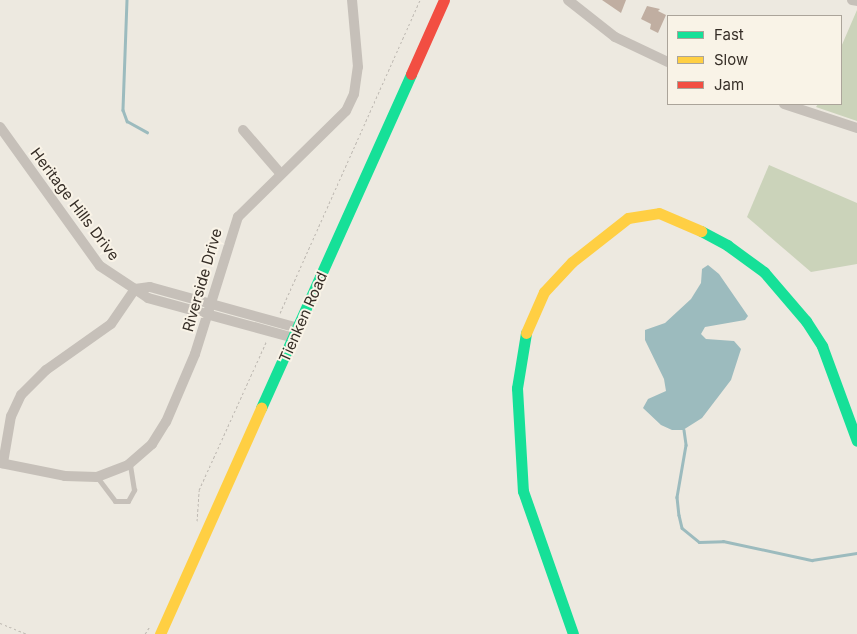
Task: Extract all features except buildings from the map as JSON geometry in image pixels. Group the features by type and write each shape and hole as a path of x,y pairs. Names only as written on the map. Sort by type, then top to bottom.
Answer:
{"street":[{"name":"Riverside Drive","path":"2,463 65,476 97,476 130,464 152,444 166,422 210,309 238,217 341,118 354,94 358,67 352,0"},
{"name":"Tienken Road","path":"160,634 444,0"},
{"path":"568,0 615,37 667,62"},
{"path":"852,0 857,1"},
{"path":"787,105 857,128"},
{"name":"Heritage Hills Drive","path":"0,127 100,266 135,289"},
{"path":"243,130 281,174"},
{"path":"573,634 523,491 519,460 517,388 523,340 531,315 544,292 580,256 628,218 659,213 699,228 747,258 786,296 822,346 845,404 857,441"},
{"path":"2,463 11,416 21,395 46,370 111,324 135,289 150,287 271,331 296,333"},
{"path":"210,309 276,321 296,333"}],"lane":[{"path":"97,476 115,501 128,501 134,490 130,464"}],"path":[{"path":"276,321 420,0"},
{"path":"197,524 200,490 271,331"},
{"path":"0,623 27,634"}],"green space":[{"path":"857,10 857,121 816,107 817,105 842,105 842,45"},
{"path":"769,165 857,203 857,264 811,272 747,217"}],"water":[{"path":"708,265 719,274 748,316 745,320 705,327 701,334 706,339 734,341 741,349 731,380 702,418 683,430 672,430 661,425 643,408 648,399 666,391 664,379 645,340 645,330 665,323 691,299 701,283 702,269"}],"waterway":[{"path":"127,0 123,110 127,121 147,132"},
{"path":"684,430 686,445 677,497 679,515 682,528 699,542 723,541 812,560 857,553"}],"traffic: fast":[{"path":"261,408 411,74"},
{"path":"701,231 727,245 764,272 806,321 822,346 857,441"},
{"path":"526,333 517,388 523,491 573,634"}],"traffic: slow":[{"path":"526,333 544,292 572,262 628,218 659,213 701,231"},
{"path":"160,634 261,408"}],"traffic: jam":[{"path":"411,74 444,0"}]}
